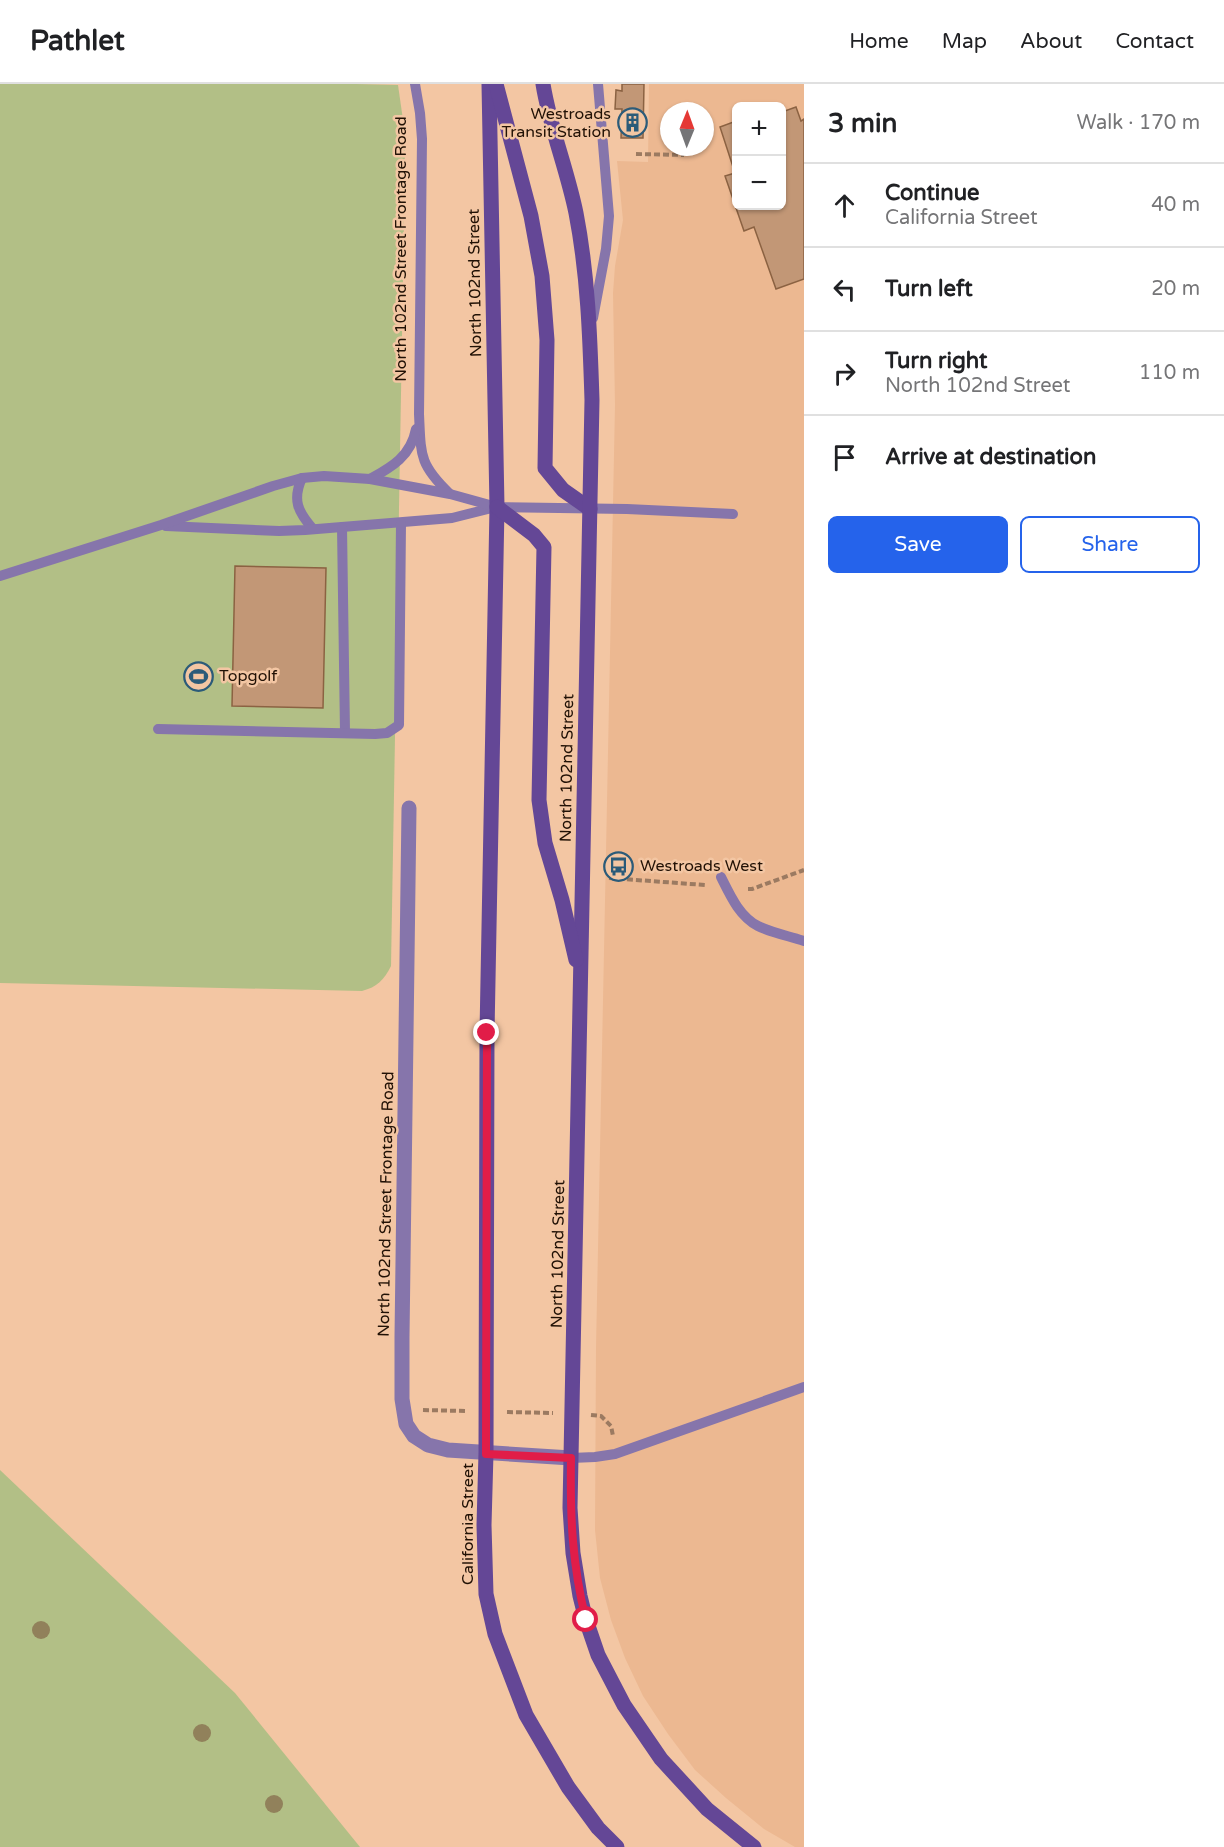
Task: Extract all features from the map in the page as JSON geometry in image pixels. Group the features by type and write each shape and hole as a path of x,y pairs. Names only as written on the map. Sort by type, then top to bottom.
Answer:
{"main road":[{"name":"North 102nd Street","path":"486,1454 487,1033 497,507 489,84"},
{"path":"496,84 531,216 542,276 547,340 545,468 563,490 590,509"},
{"name":"North 102nd Street","path":"543,84 552,129 567,177 585,269 592,400 571,1458"},
{"path":"497,507 534,535 544,547 539,800 545,843 562,900 582,984"},
{"name":"California Street","path":"486,1454 484,1556 487,1600 495,1634 526,1715 548,1755 598,1828 617,1847"},
{"path":"571,1458 570,1508 573,1553 580,1596 598,1655 624,1705 661,1759 707,1809 754,1847"}],"street":[{"name":"North 102nd Street Frontage Road","path":"409,808 402,1399 406,1424 414,1436 428,1444 448,1450 571,1458"}],"lane":[{"name":"North 102nd Street Frontage Road","path":"415,84 422,139 418,414"},
{"path":"590,330 606,249 609,216 598,84"},
{"path":"370,479 389,469 409,450 414,438 418,414"},
{"path":"418,414 421,452 426,466 450,494"},
{"path":"0,576 302,478 335,476 370,479 450,494 497,507 733,514"},
{"path":"302,478 298,488 298,509 313,529"},
{"path":"161,525 279,531 452,518 497,507"},
{"path":"158,729 387,733 399,725 401,523"},
{"path":"342,527 345,733"},
{"path":"721,877 733,901 744,915 758,925 804,941"},
{"path":"571,1458 615,1454 804,1387"}],"path":[{"path":"636,154 660,154"},
{"path":"609,878 752,889 804,870"},
{"path":"421,1410 458,1410"},
{"path":"517,1412 548,1413"}],"shaded area":[{"path":"649,84 804,84 804,1847 795,1847 764,1829 695,1770 643,1696 625,1658 611,1620 600,1578 595,1530 596,1348 615,405 613,293 623,220 617,161 648,162"}],"green space":[{"name":"Topgolf","path":"0,84 398,85 404,127 405,165 391,966 380,982 372,987 362,991 0,983"},
{"path":"0,1470 235,1693 360,1847 0,1847"}],"building":[{"name":"Westroads Transit Station","path":"622,84 644,84 643,138 621,138 622,109 615,109 616,90 622,91"},
{"path":"796,107 801,121 804,119 804,279 776,289 754,227 744,231 737,210 786,210 786,111"},
{"path":"732,122 732,164 720,127"},
{"path":"732,174 732,196 725,176"},
{"path":"235,566 326,568 323,708 232,706"}],"place":[{"name":"Westroads Transit Station","path":"632,123"},
{"name":"Topgolf","path":"198,676"},
{"name":"Westroads West","path":"619,866"}],"route":[{"path":"487,1033 486,1454 571,1458 570,1508 573,1553 586,1620"}]}
